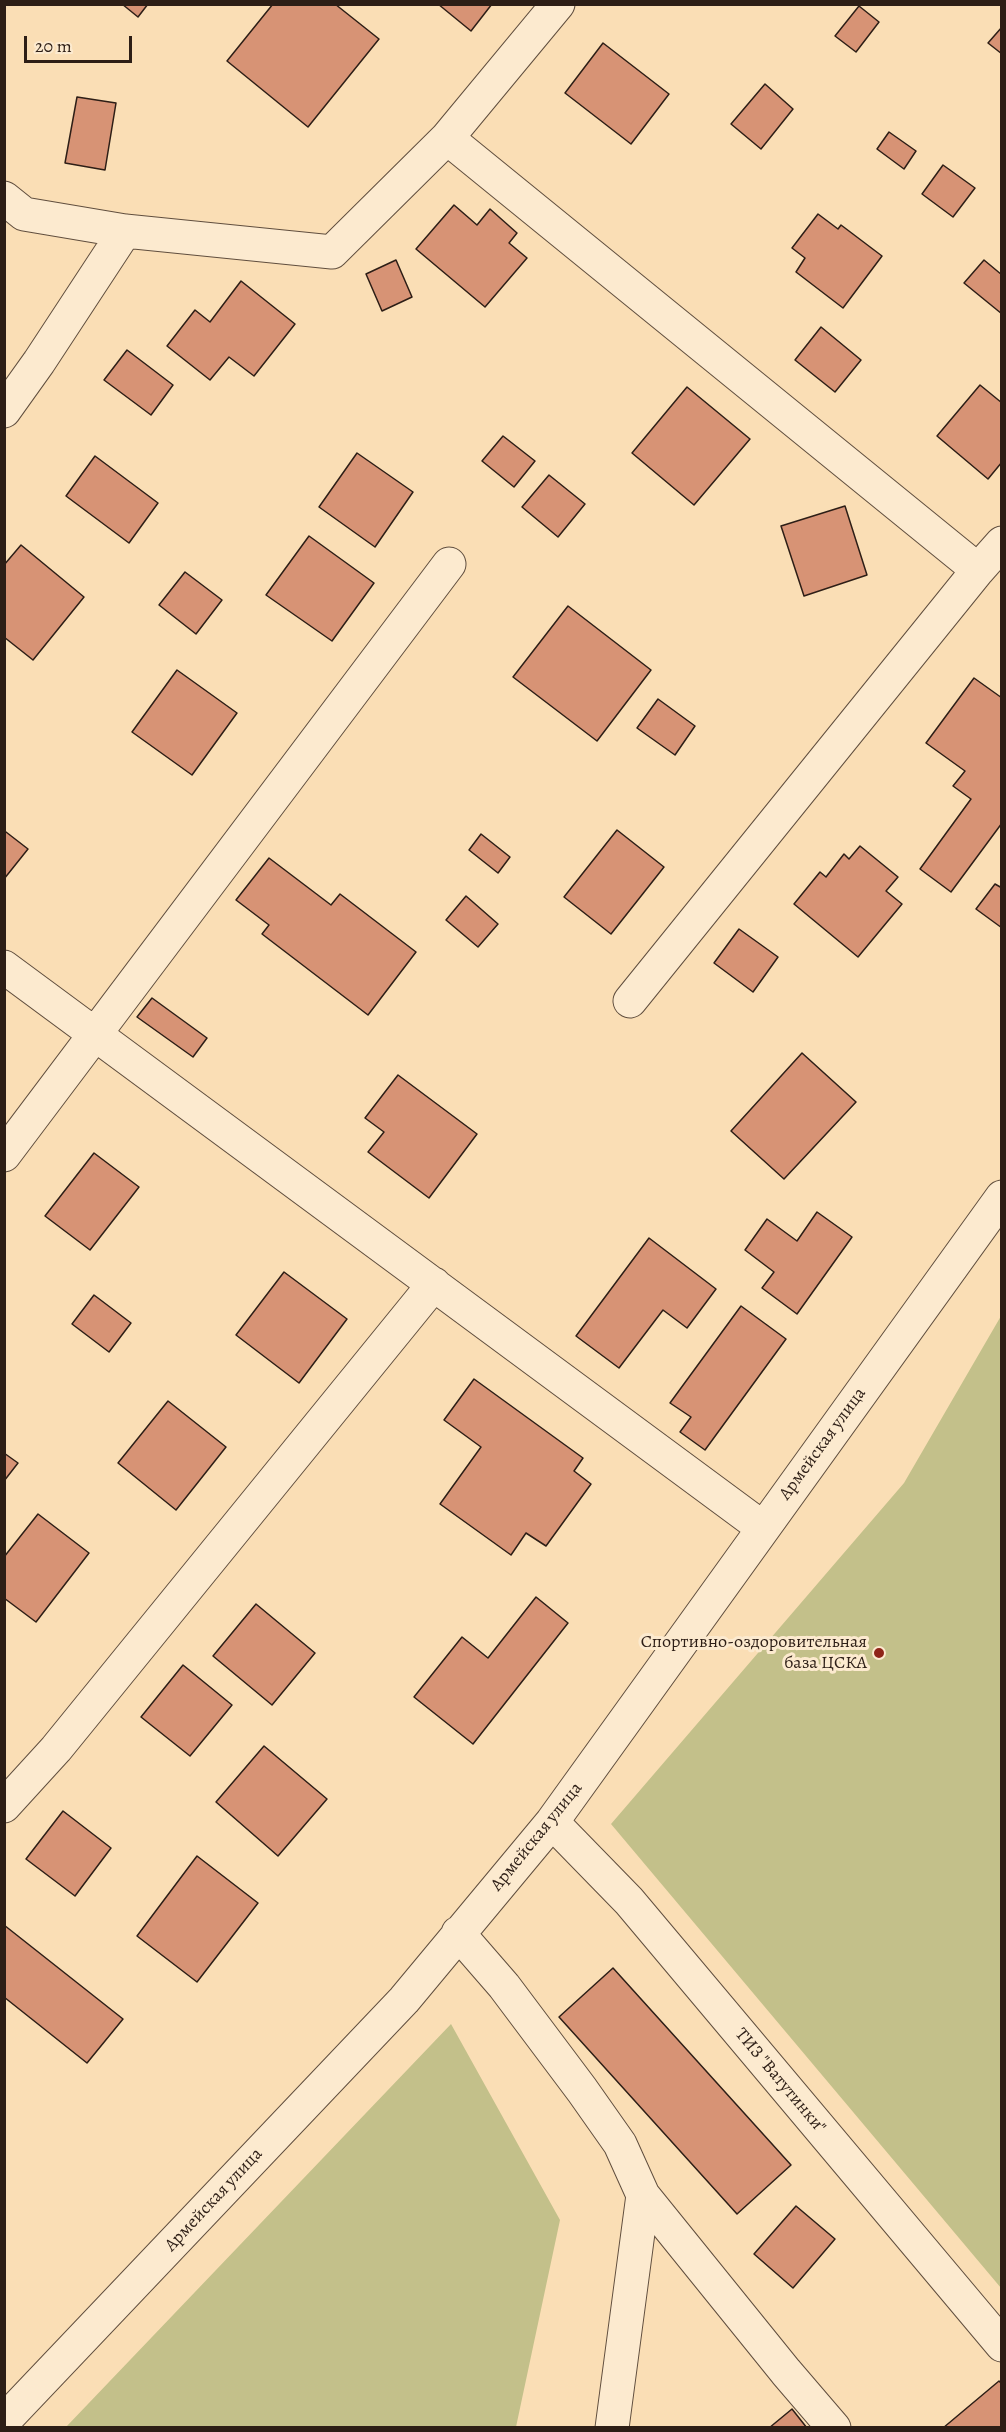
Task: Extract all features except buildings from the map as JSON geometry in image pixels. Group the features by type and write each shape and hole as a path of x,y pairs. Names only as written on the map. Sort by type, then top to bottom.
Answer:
{"street":[{"path":"4,198 24,214 125,231 332,252 447,138 558,4"},
{"path":"447,138 978,570"},
{"path":"4,411 125,231"},
{"path":"630,1001 1002,543"},
{"path":"4,1155 449,564"},
{"path":"4,966 763,1528"},
{"name":"Армейская улица","path":"4,2421 404,2000 552,1822 1002,1197"},
{"path":"4,1806 63,1739 434,1284"},
{"name":"ТИЗ \"Ватутинки\"","path":"552,1822 629,1901 1002,2345"},
{"path":"458,1933 504,1986 582,2090 620,2144 643,2195 786,2372 834,2427"},
{"path":"612,2427 643,2195"}],"shaded area":[{"name":"Спортивно-оздоровительная база ЦСКА","path":"1001,1316 1001,2288 611,1824 904,1483"},
{"path":"451,2024 560,2220 516,2427 66,2427"}],"place":[{"name":"Спортивно-оздоровительная база ЦСКА","path":"879,1653"}]}
